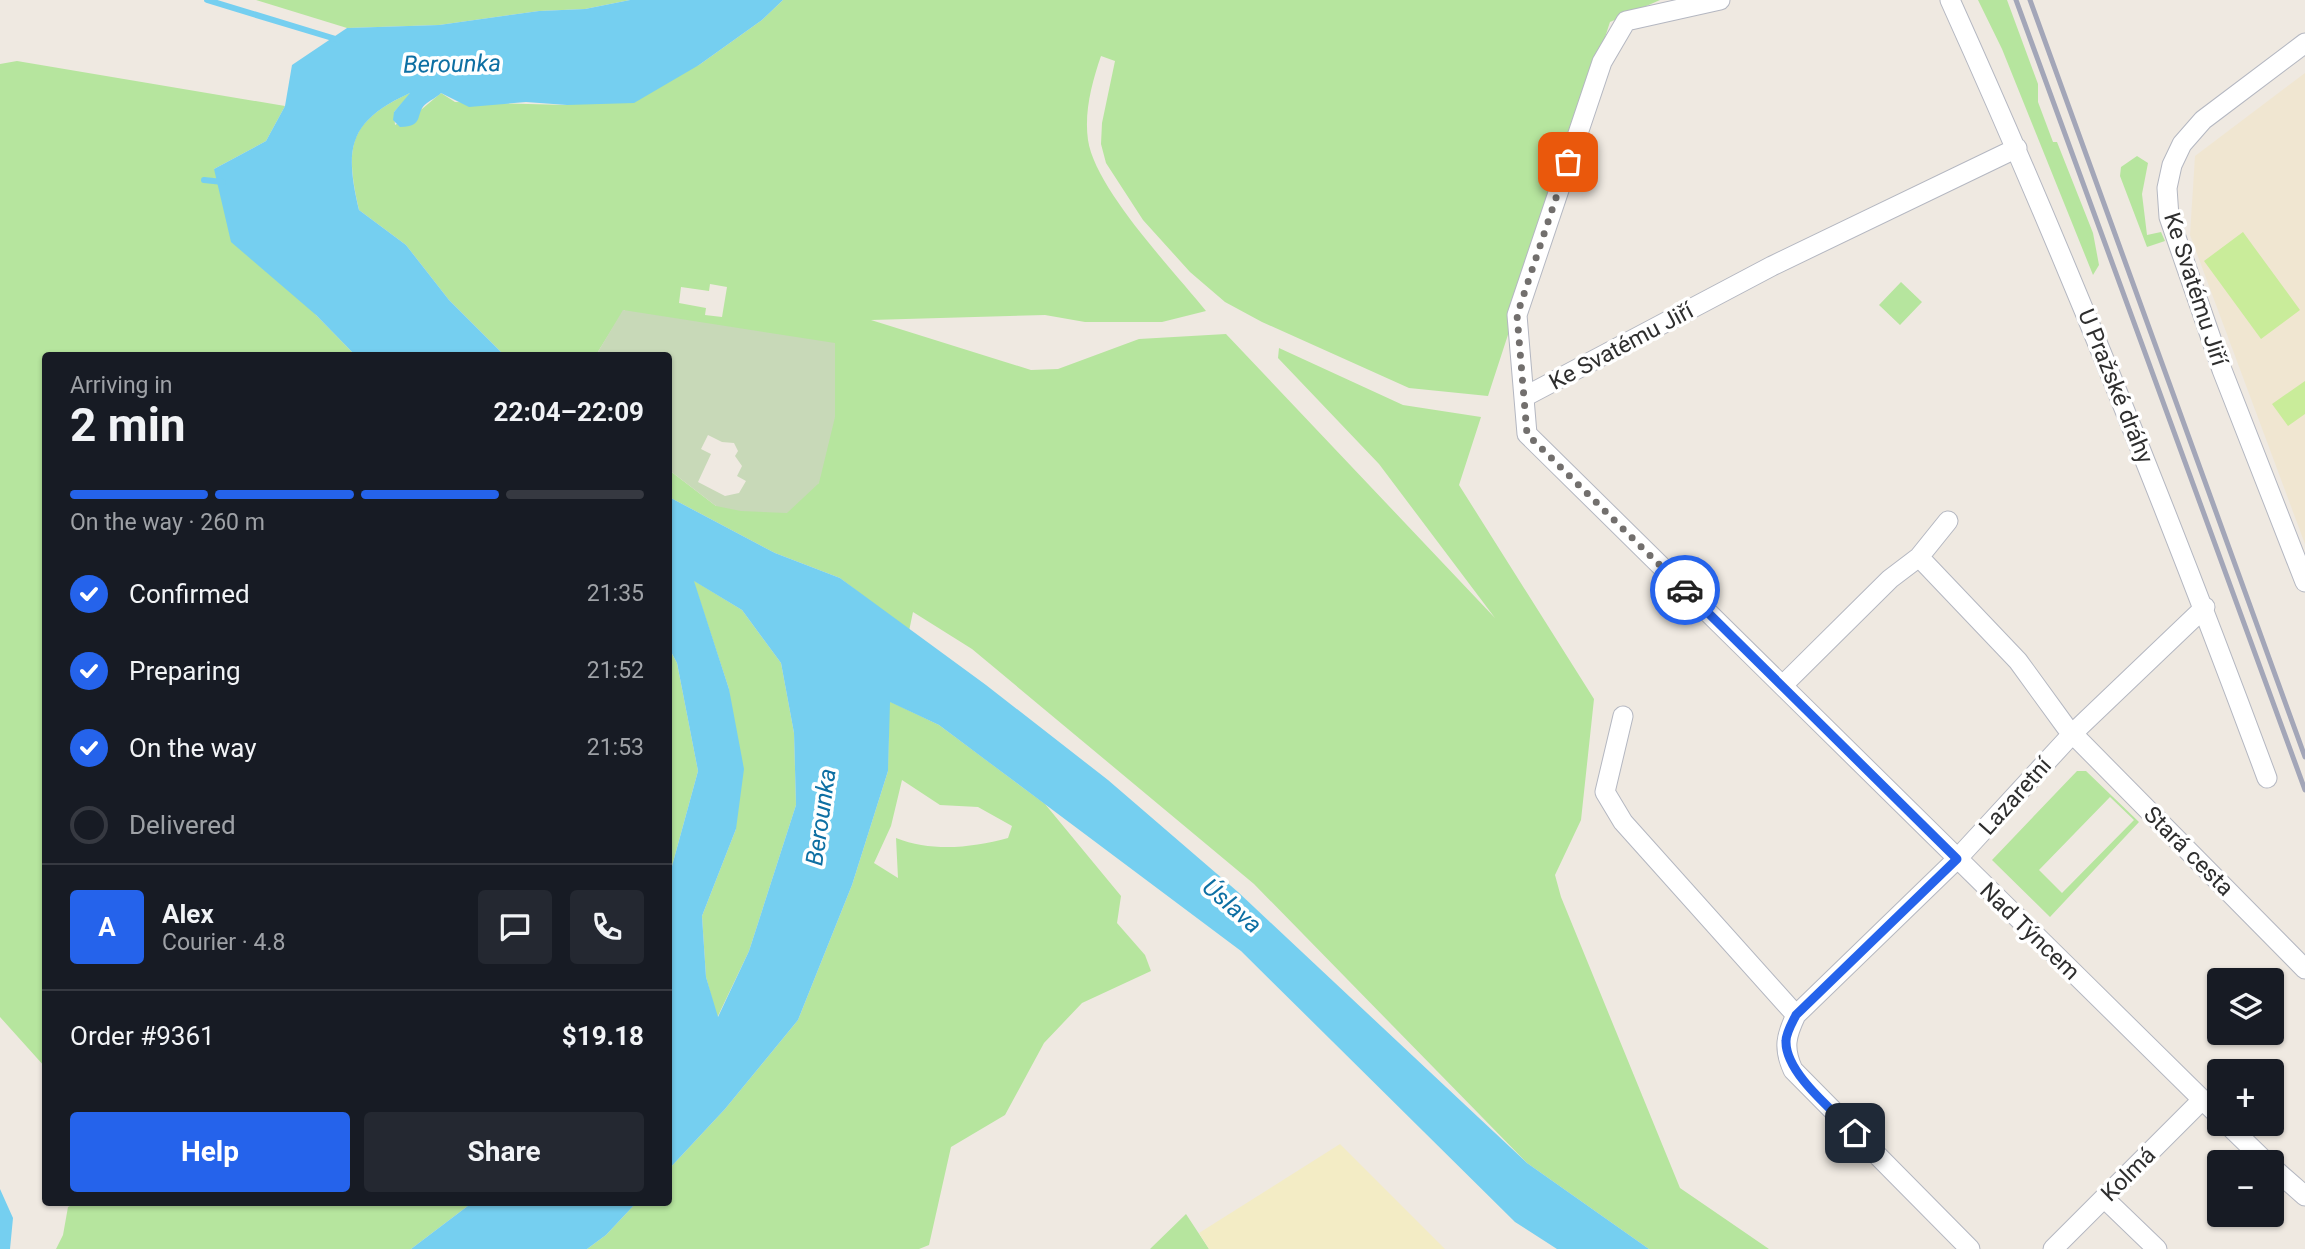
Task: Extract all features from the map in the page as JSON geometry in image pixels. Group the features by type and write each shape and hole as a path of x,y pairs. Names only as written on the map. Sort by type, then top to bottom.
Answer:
{"street":[{"name":"Nad Týncem","path":"1720,0 1626,21 1602,62 1517,315 1527,434 2207,1105"},
{"name":"U Pražské dráhy","path":"1950,0 2017,148 2112,372 2205,607 2267,778"},
{"name":"Ke Svatému Jiří","path":"2305,43 2203,120 2182,144 2172,165 2167,188 2169,217 2222,370 2305,582"},
{"name":"Ke Svatému Jiří","path":"1525,396 1772,266 2017,148"},
{"path":"1783,685 1890,579 1919,557 1948,521"},
{"name":"Stará cesta","path":"1919,557 2018,661 2073,733 2305,969"},
{"name":"Lazaretní","path":"1970,1249 1793,1070 1787,1056 1785,1038 1796,1015 1957,859 2073,733 2205,607"},
{"path":"1623,716 1605,792 1623,822 1796,1015"},
{"name":"Kolmá","path":"2053,1249 2202,1100"},
{"path":"2239,1136 2254,1150"},
{"path":"2284,1178 2305,1196"},
{"path":"2104,1198 2157,1249"}],"shaded area":[{"path":"2305,73 2305,544 2190,235 2195,156"}],"green space":[{"path":"256,0 630,0 585,9 539,11 439,25 347,28"},
{"path":"783,0 1660,0 1610,22 1488,396 1409,388 1262,322 1225,302 1190,272 1143,220 1106,163 1101,144 1102,123 1115,61 1101,56 1087,119 1088,140 1094,160 1120,205 1206,311 1162,322 1085,322 1045,315 871,320 1031,370 1058,369 1139,339 1226,334 1495,618 1379,464 1278,358 1279,348 1403,405 1481,417 1459,485 1594,699 1581,820 1555,875 1561,897 1680,1188 1769,1249 1649,1249 1527,1163 1254,884 972,649 913,612 909,631 840,578 775,553 672,499 672,472 716,506 819,483 624,310 598,352 501,352 449,300 406,245 359,210 352,168 356,137 375,113 412,92 394,112 395,125 422,109 441,93 455,102 567,105 699,65 762,20","holes":["710,284 727,287 722,317 705,315 706,308 679,303 681,287 709,291"]},
{"path":"1978,0 2007,0 2038,84 2038,102 2093,233 2099,265 2093,275 2002,49"},
{"path":"17,61 285,106 266,141 214,169 316,315 352,352 42,352 42,1064 0,1017 0,64"},
{"path":"2137,156 2148,163 2142,194 2147,235 2161,232 2165,241 2147,247 2120,176 2121,167"},
{"path":"2243,232 2300,310 2261,339 2204,261"},
{"path":"1901,282 1922,302 1900,325 1879,305"},
{"path":"623,310 835,343 835,417 819,483 787,513 741,511 716,506 672,472 672,352 598,352","holes":["708,435 722,442 734,443 738,451 735,456 742,466 737,476 746,481 739,493 725,496 698,482 711,454 701,449"]},
{"path":"2305,381 2305,414 2288,426 2272,404"},
{"path":"693,580 742,610 781,663 794,733 796,805 749,951 717,1018 706,977 702,916 736,829 729,689"},
{"path":"672,654 677,663 698,771 672,866"},
{"path":"889,701 939,725 1045,804 1121,896 1117,923 1145,955 1151,971 1082,1003 1044,1043 1005,1115 951,1147 929,1245 919,1249 587,1249 606,1235 633,1206 672,1206 672,1166 725,1109 798,1020 852,885 888,771","holes":["902,780 940,805 978,807 1012,826 1008,838 952,847 923,845 896,838 898,878 874,863 891,826"]},
{"path":"2077,771 2086,771 2139,822 2050,917 1992,860","holes":["2110,797 2134,820 2062,893 2039,870"]},
{"path":"468,1206 411,1249 56,1249 63,1235 68,1207"},
{"path":"1186,1214 1209,1249 1150,1249"}],"sand":[{"path":"1340,1144 1445,1249 1209,1249 1199,1233"}],"water":[{"name":"Berounka","path":"630,0 783,0 762,20 699,65 634,103 567,105 526,102 469,107 441,93 423,107 417,122 400,127 393,120 394,112 410,93 374,114 363,126 352,153 354,188 359,210 406,245 449,300 501,352 352,352 316,315 231,242 214,169 266,141 285,106 292,65 347,28 439,25 539,11 585,9"},
{"path":"672,499 775,553 840,578 986,685 1108,780 1238,892 1527,1163 1649,1249 1557,1249 1515,1222 1241,951 939,725 890,702 888,771 852,885 798,1020 725,1109 672,1166 672,866 698,771 677,663 672,654","holes":["694,581 742,610 781,663 794,733 796,805 749,951 718,1017 706,977 702,916 736,829 744,769 729,689"]},
{"path":"0,1189 13,1218 10,1249 0,1249"},
{"path":"468,1206 633,1206 606,1235 587,1249 411,1249"}],"waterway":[{"path":"207,0 339,40"},
{"path":"204,180 223,182"}],"railway":[{"path":"2016,0 2305,790"},
{"path":"2030,0 2305,757"}],"way so far":[{"path":"1568,162 1517,315 1527,434 1685,590"}],"route":[{"path":"1685,590 1957,859 1796,1015 1785,1038 1787,1056 1793,1070 1855,1133"}],"water label":[{"name":"Úslava","path":"1232,906"}]}
